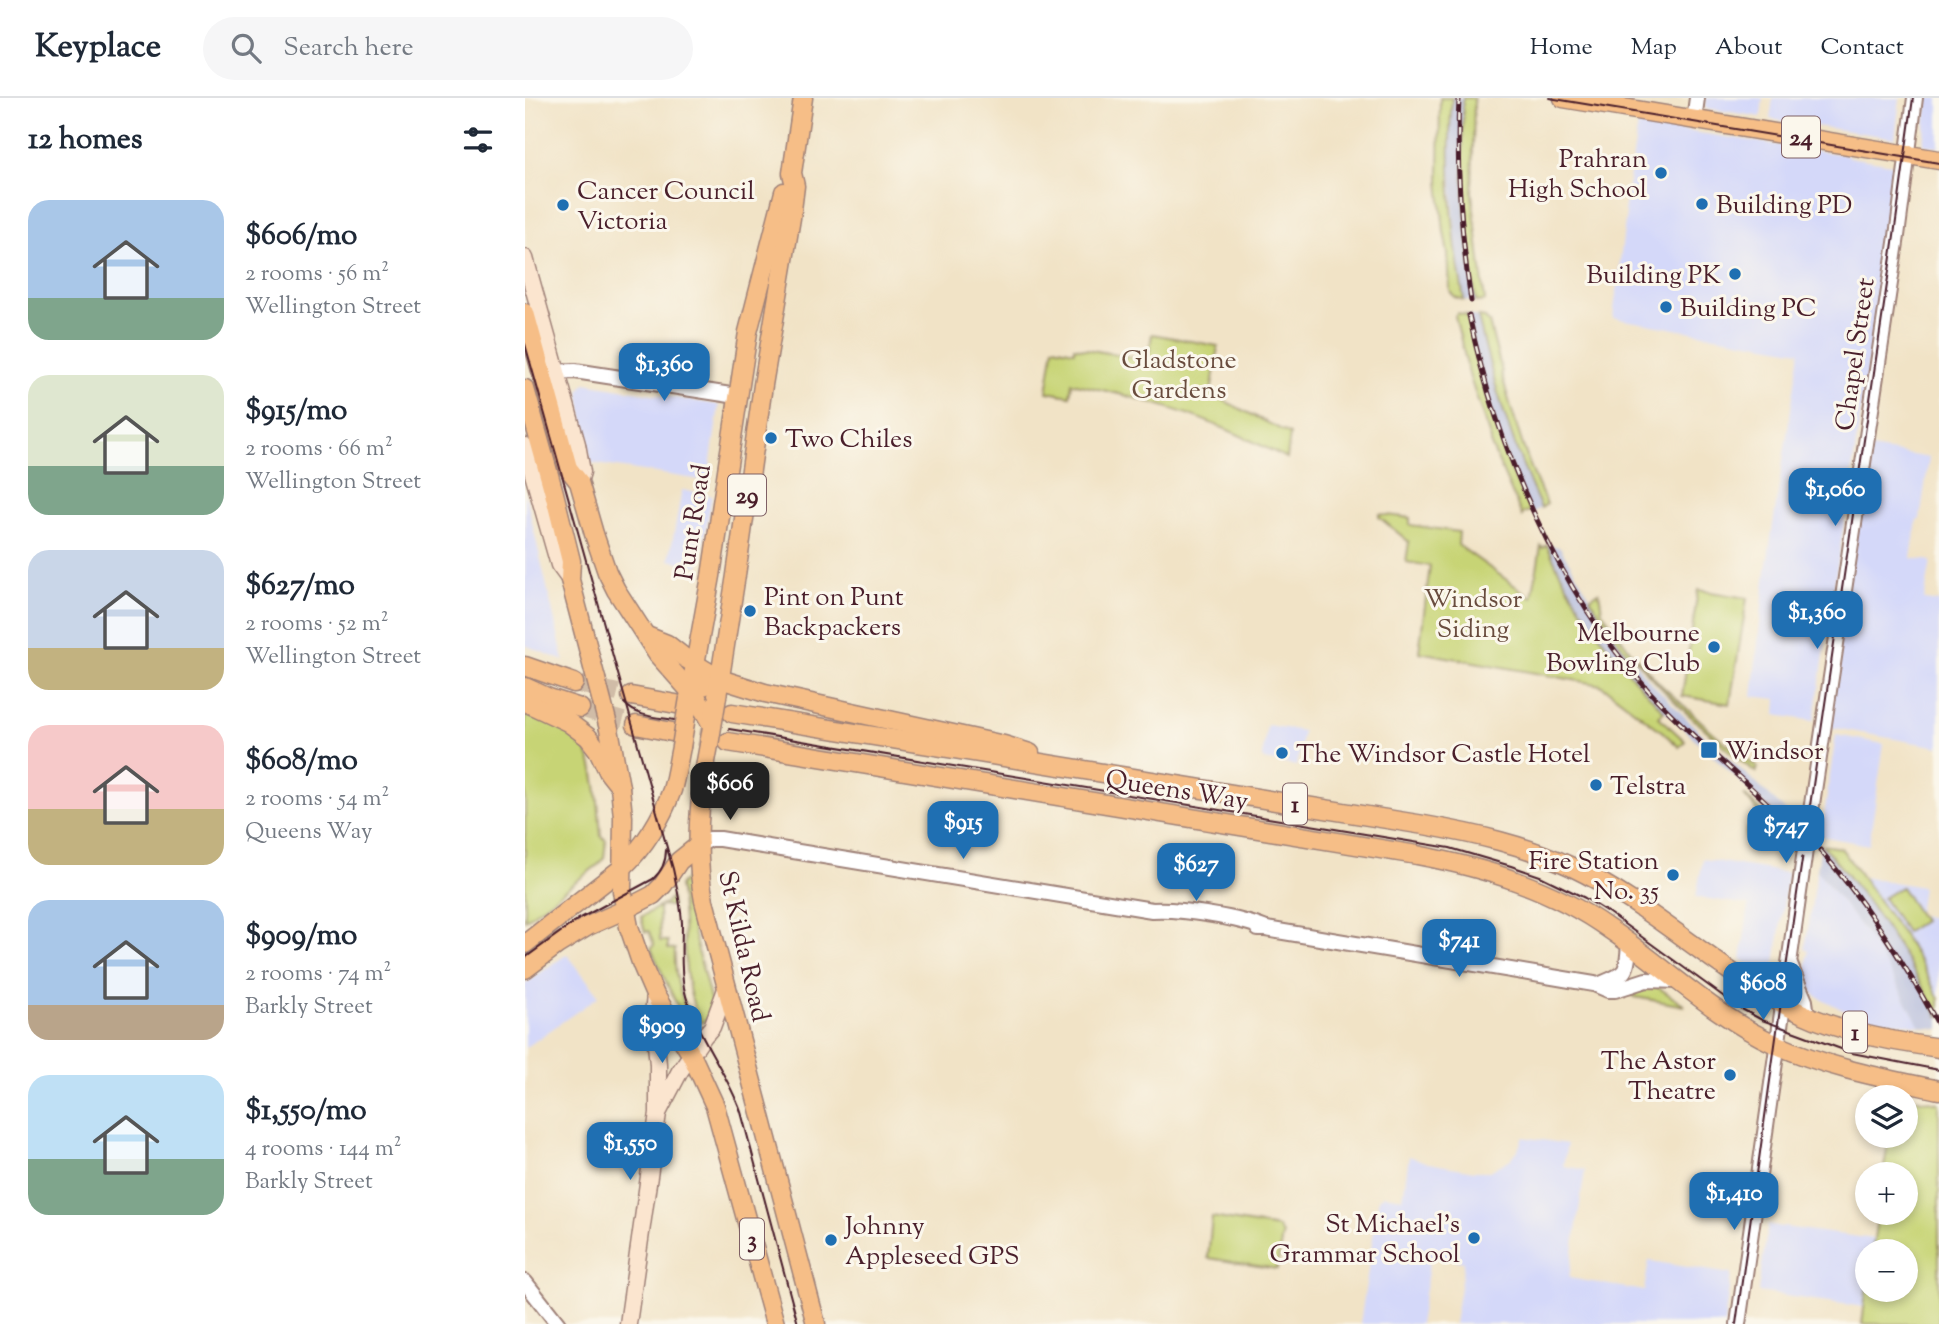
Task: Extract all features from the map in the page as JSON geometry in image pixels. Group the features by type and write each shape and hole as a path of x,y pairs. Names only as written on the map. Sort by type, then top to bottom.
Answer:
{"main road":[{"name":"Punt Road","path":"525,944 622,868 640,848 663,811 673,786 676,740 694,699 695,664 748,332 786,185 792,173 803,98"},
{"name":"24","path":"1563,98 1939,160"},
{"name":"Punt Road","path":"694,699 720,679 795,187 792,173"},
{"path":"525,258 541,372"},
{"path":"525,313 568,468 579,482 594,534 613,584 658,655 694,699"},
{"name":"3","path":"525,389 571,561 570,580 609,729 623,817 624,910 632,939 655,995 691,1054 715,1106 775,1324"},
{"path":"737,396 761,398"},
{"path":"525,446 559,565 570,580"},
{"path":"647,636 667,643 720,679 773,695 1004,745 1083,770"},
{"path":"525,666 574,682"},
{"path":"631,696 694,699 720,679"},
{"path":"525,687 580,708"},
{"name":"Punt Road","path":"694,699 712,725"},
{"path":"525,702 568,722 588,737 598,750 609,774 620,787"},
{"name":"Queens Way","path":"732,713 1448,829 1529,849 1572,867 1607,886 1744,980 1783,1003"},
{"path":"636,725 676,740"},
{"name":"St Kilda Road","path":"712,725 701,794 701,884 726,989 816,1324"},
{"name":"Queens Way","path":"728,742 1465,865 1515,880 1553,896 1597,920 1731,1018 1777,1045"},
{"path":"525,969 573,935 657,892 679,861 699,845"},
{"path":"658,1114 672,1084 712,1027 726,989"},
{"path":"628,1324 658,1114 658,1064 653,1015 655,995"},
{"name":"1","path":"1783,1003 1807,1016 1850,1031 1935,1048"},
{"name":"1","path":"1777,1045 1871,1077 1939,1090"}],"street":[{"path":"1694,120 1696,98"},
{"name":"Chapel Street","path":"1738,1324 1915,98"},
{"path":"541,372 575,371 737,396"},
{"path":"699,845 715,838 1152,910 1162,916 1250,930 1266,929 1598,985 1608,990 1646,980 1680,981"},
{"path":"1598,985 1617,978 1624,972 1629,943"},
{"path":"1789,964 1805,1002 1807,1016"},
{"path":"525,1282 558,1324"}],"shaded area":[{"path":"1452,98 1463,98 1463,199 1476,302 1464,300 1457,254 1450,157"},
{"path":"1706,98 1763,98 1761,117 1705,108"},
{"path":"1773,98 1900,98 1895,138 1770,119"},
{"path":"1928,98 1939,98 1939,147 1923,144"},
{"path":"1638,124 1847,155 1892,164 1897,173 1814,721 1776,715 1777,699 1752,696 1766,570 1800,351 1613,318 1624,212"},
{"path":"1467,315 1478,317 1492,376 1508,426 1541,508 1532,513 1515,478 1494,421 1478,369"},
{"path":"585,383 719,405 708,481 591,463 579,391"},
{"path":"1865,447 1929,458 1911,558 1931,561 1924,600 1939,602 1939,747 1824,726"},
{"path":"682,490 712,496 699,566 669,560"},
{"path":"525,492 564,661 525,645"},
{"path":"1547,545 1560,547 1612,633 1646,677 1695,727 1786,811 1796,817 1794,832 1641,688 1604,643 1574,599"},
{"path":"1267,725 1303,731 1297,766 1264,760 1262,757"},
{"path":"1836,735 1884,744 1869,845 1821,836"},
{"path":"1821,845 1841,848 1901,932 1939,999 1939,1029 1920,1026 1865,932 1817,870"},
{"path":"1703,859 1788,873 1774,970 1753,967 1741,959 1749,905 1696,897"},
{"path":"1817,870 1865,932 1920,1026 1863,1017 1841,1009 1815,995 1804,981 1809,950 1805,949"},
{"path":"1863,877 1922,887 1918,913 1939,919 1939,999 1901,932"},
{"path":"567,954 599,996 525,1048 525,984"},
{"name":"St Michael's Grammar School","path":"1523,1137 1567,1144 1563,1166 1585,1170 1569,1278 1644,1291 1649,1261 1731,1274 1724,1324 1454,1324 1464,1262 1435,1256 1430,1260 1419,1324 1360,1324 1379,1197 1382,1198 1383,1195 1403,1198 1409,1156 1428,1163 1490,1171 1511,1159"},
{"path":"1768,1225 1874,1239 1855,1239 1855,1302 1865,1302 1864,1307 1758,1292"}],"green space":[{"path":"1440,98 1452,98 1451,199 1464,300 1454,297 1450,291 1439,181"},
{"path":"1463,98 1474,98 1472,194 1485,301 1476,302 1465,200"},
{"path":"1457,313 1467,315 1494,421 1513,475 1531,511 1522,516 1491,445 1470,378 1455,316"},
{"path":"1478,317 1489,322 1521,440 1547,504 1541,508 1504,414"},
{"name":"Gladstone Gardens","path":"1152,334 1218,346 1211,394 1290,434 1287,458 1218,426 1146,401 1072,383 1070,396 1047,392 1054,347 1074,351 1074,347 1148,360"},
{"name":"Windsor Siding","path":"1379,514 1410,518 1410,525 1459,532 1458,545 1532,598 1541,546 1543,548 1547,545 1570,591 1598,634 1664,711 1659,717 1685,741 1679,747 1601,685 1419,652 1430,566 1406,562 1409,542 1379,517"},
{"name":"Melbourne Bowling Club","path":"1698,590 1747,598 1730,704 1682,696"},
{"path":"1599,592 1602,611 1628,648 1659,683 1716,735 1758,768 1755,771 1757,773 1686,712 1632,655 1629,656 1590,598"},
{"path":"525,707 567,730 586,751 595,780 601,836 606,840 604,858 599,864 525,920"},
{"path":"1744,795 1793,839 1790,847 1767,829 1765,821"},
{"path":"1753,824 1762,833 1765,843 1761,846 1754,846 1745,838 1746,829"},
{"path":"1822,845 1841,848 1901,932 1939,999 1939,1017 1886,928"},
{"path":"691,872 694,892 693,932 711,1002 707,1020 701,1023 686,972 679,886"},
{"path":"1901,887 1923,921 1906,932 1883,898"},
{"path":"671,897 672,906 661,906 659,909 660,941 668,941 668,949 675,949 676,972 681,993 698,1034 694,1040 654,955 651,948 654,945 649,931 645,932 641,917"},
{"path":"1655,985 1685,1006 1635,997 1630,992"},
{"path":"1918,1099 1939,1103 1939,1324 1862,1324 1865,1302 1918,1302 1918,1239 1874,1239 1876,1225 1918,1225 1918,1162 1885,1162 1887,1148 1918,1148"},
{"path":"1212,1217 1278,1228 1282,1235 1277,1269 1208,1258"}],"tunnel":[{"path":"574,683 631,696"},
{"path":"580,708 636,725"},
{"path":"672,732 725,741"}],"tram line":[{"path":"1549,98 1939,163"},
{"path":"1736,1324 1913,98"},
{"path":"525,344 673,869 681,909 682,972 688,1004 741,1112 798,1324"},
{"path":"624,703 641,714 674,720"},
{"path":"729,729 1450,848 1540,876 1585,898 1738,1007 1762,1020 1852,1053 1939,1070"},
{"path":"525,958 577,920 653,879 663,866 666,850"}],"railway":[{"path":"1459,98 1460,200 1471,301"},
{"path":"1469,315 1481,365 1514,465 1534,514 1585,608 1615,651 1648,690 1794,830"},
{"path":"1820,850 1884,935 1939,1026"}],"place":[{"name":"Prahran High School","path":"1661,173"},
{"name":"Building PD","path":"1702,204"},
{"name":"Cancer Council Victoria","path":"563,205"},
{"name":"Building PK","path":"1735,274"},
{"name":"Building PC","path":"1666,307"},
{"name":"Two Chiles","path":"771,438"},
{"name":"Pint on Punt Backpackers","path":"750,611"},
{"name":"Melbourne Bowling Club","path":"1714,647"},
{"name":"Windsor","path":"1709,750"},
{"name":"The Windsor Castle Hotel","path":"1282,753"},
{"name":"Telstra","path":"1596,785"},
{"name":"Fire Station No. 35","path":"1673,875"},
{"name":"The Astor Theatre","path":"1730,1075"},
{"name":"St Michael's Grammar School","path":"1474,1238"},
{"name":"Johnny Appleseed GPS","path":"831,1240"}]}
